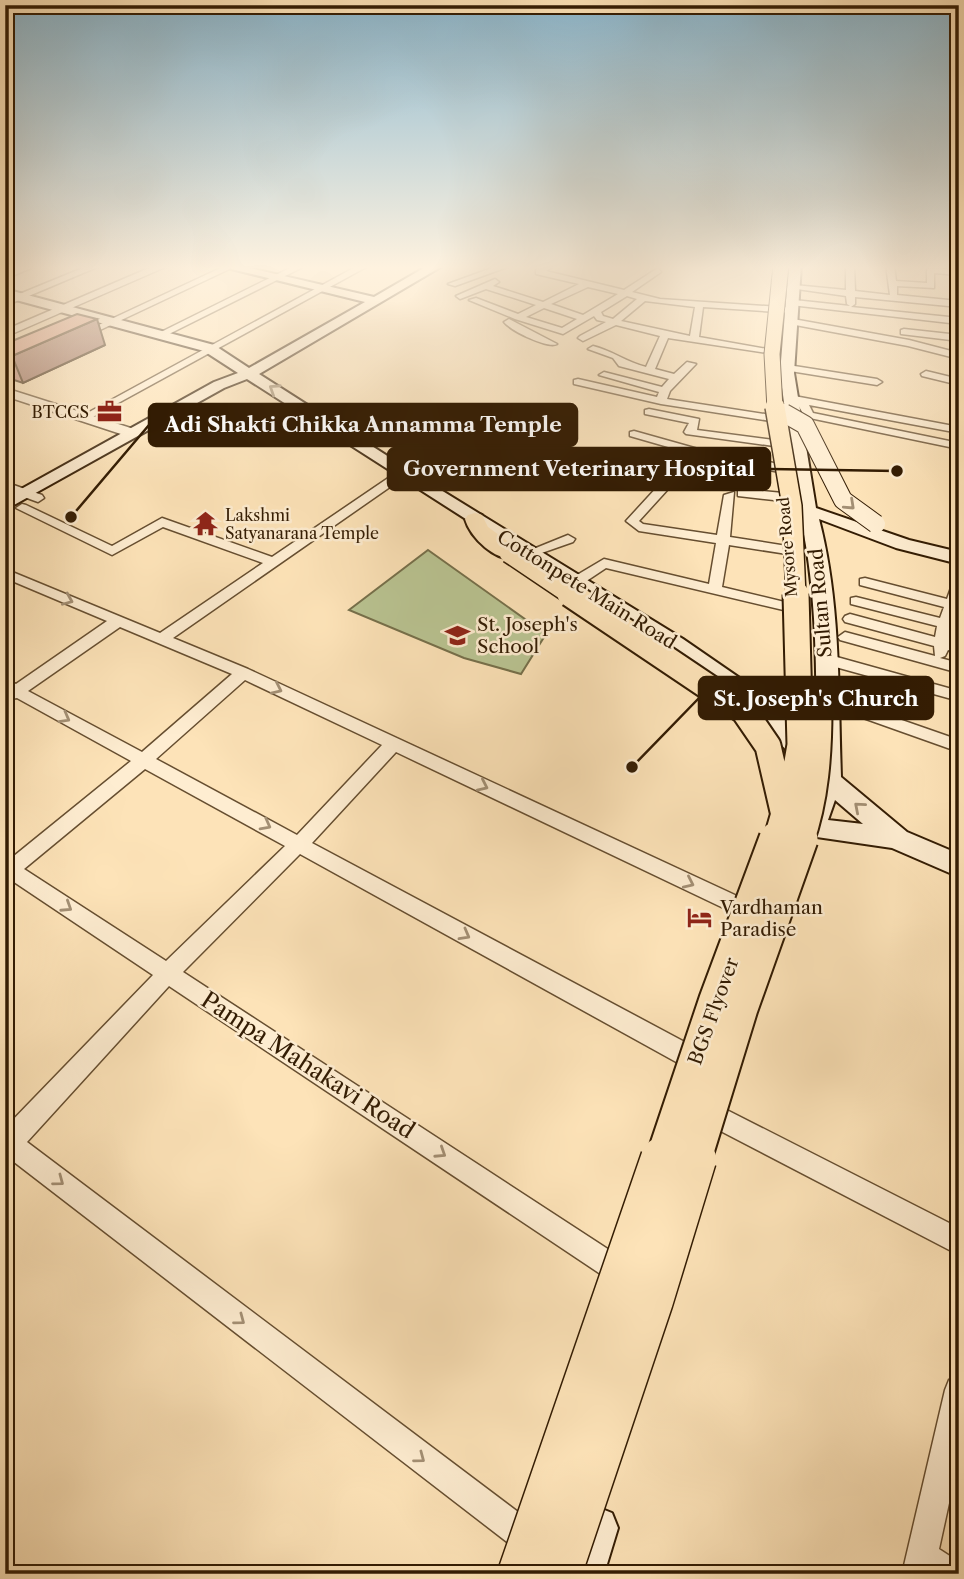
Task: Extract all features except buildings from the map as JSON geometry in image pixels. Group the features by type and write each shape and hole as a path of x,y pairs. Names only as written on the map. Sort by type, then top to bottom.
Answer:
{"highway":[{"name":"BGS Flyover","path":"520,1574 621,1285 716,1000 798,823 800,687 792,506 776,419 772,354 775,339"},
{"name":"BGS Flyover","path":"559,1574 651,1300 741,1008 806,826 815,783 819,750 819,690 812,573 786,417 779,358 781,339"},
{"path":"475,519 478,530 521,553 744,711 759,727 770,748 798,823"}],"main road":[{"path":"178,339 209,348 272,360"},
{"path":"23,501 231,388 250,373 310,339"},
{"name":"Mysore Road","path":"769,339 768,350 786,417"},
{"name":"Mysore Road","path":"498,1574 686,1055 743,908 754,872 775,824 793,745 792,608 779,468 786,417 787,339"},
{"name":"Cottonpete Main Road","path":"209,348 475,519"},
{"path":"5,517 23,501 132,433 219,385 250,373"},
{"path":"786,417 805,425 843,500 859,514 890,528 959,548"},
{"name":"Sultan Road","path":"786,417 820,569 826,619 830,781"},
{"path":"783,502 872,534 959,558"},
{"name":"Cottonpete Main Road","path":"521,553 577,581 749,695 793,745 830,781 898,838 959,866"},
{"path":"749,695 793,704 828,703"},
{"path":"581,1574 664,1314 798,823 830,781"},
{"name":"Cottonpete Main Road","path":"798,823 898,838"}],"street":[{"path":"64,343 73,339"},
{"path":"85,417 227,339"},
{"path":"541,339 552,344"},
{"path":"649,371 663,339"},
{"path":"686,339 768,350"},
{"path":"901,339 959,356"},
{"path":"593,349 616,356 623,364 676,378"},
{"path":"663,396 691,364"},
{"path":"939,366 959,372"},
{"path":"788,368 877,382"},
{"path":"926,374 959,382"},
{"path":"604,375 663,396"},
{"path":"578,382 786,417 809,415 959,446"},
{"path":"5,392 132,433"},
{"path":"849,424 853,410"},
{"path":"649,412 695,421 690,432 853,410 959,430"},
{"path":"885,431 891,417"},
{"path":"932,417 959,422"},
{"path":"634,434 696,452 779,468"},
{"path":"161,639 404,474"},
{"path":"5,486 23,501 112,551 162,522 274,562"},
{"path":"663,488 632,521 639,527 788,550"},
{"path":"715,590 723,540 736,494 783,502"},
{"path":"521,553 568,539"},
{"path":"577,581 604,563 792,608"},
{"path":"5,573 243,673 743,908"},
{"path":"865,582 955,606"},
{"path":"934,689 942,643 952,626 959,585"},
{"path":"856,601 952,626"},
{"path":"850,619 959,648"},
{"path":"118,621 9,692 299,844 686,1055"},
{"path":"845,637 959,668"},
{"path":"826,659 959,696"},
{"path":"7,870 143,761 243,673"},
{"path":"828,703 959,746"},
{"path":"394,744 7,1141 514,1531 581,1574"},
{"name":"Pampa Mahakavi Road","path":"7,870 611,1265"},
{"path":"717,1117 959,1242"},
{"path":"949,1574 921,1565 959,1390"}],"green space":[{"path":"428,550 546,634 521,674 464,658 349,610"}],"place":[{"name":"BTCCS","path":"109,412"},
{"name":"Government Veterinary Hospital","path":"897,471"},
{"name":"Adi Shakti Chikka Annamma Temple","path":"71,517"},
{"name":"Lakshmi Satyanarana Temple","path":"205,524"},
{"name":"St. Joseph's School","path":"457,635"},
{"name":"St. Joseph's Church","path":"632,767"},
{"name":"Vardhaman Paradise","path":"700,918"}]}
